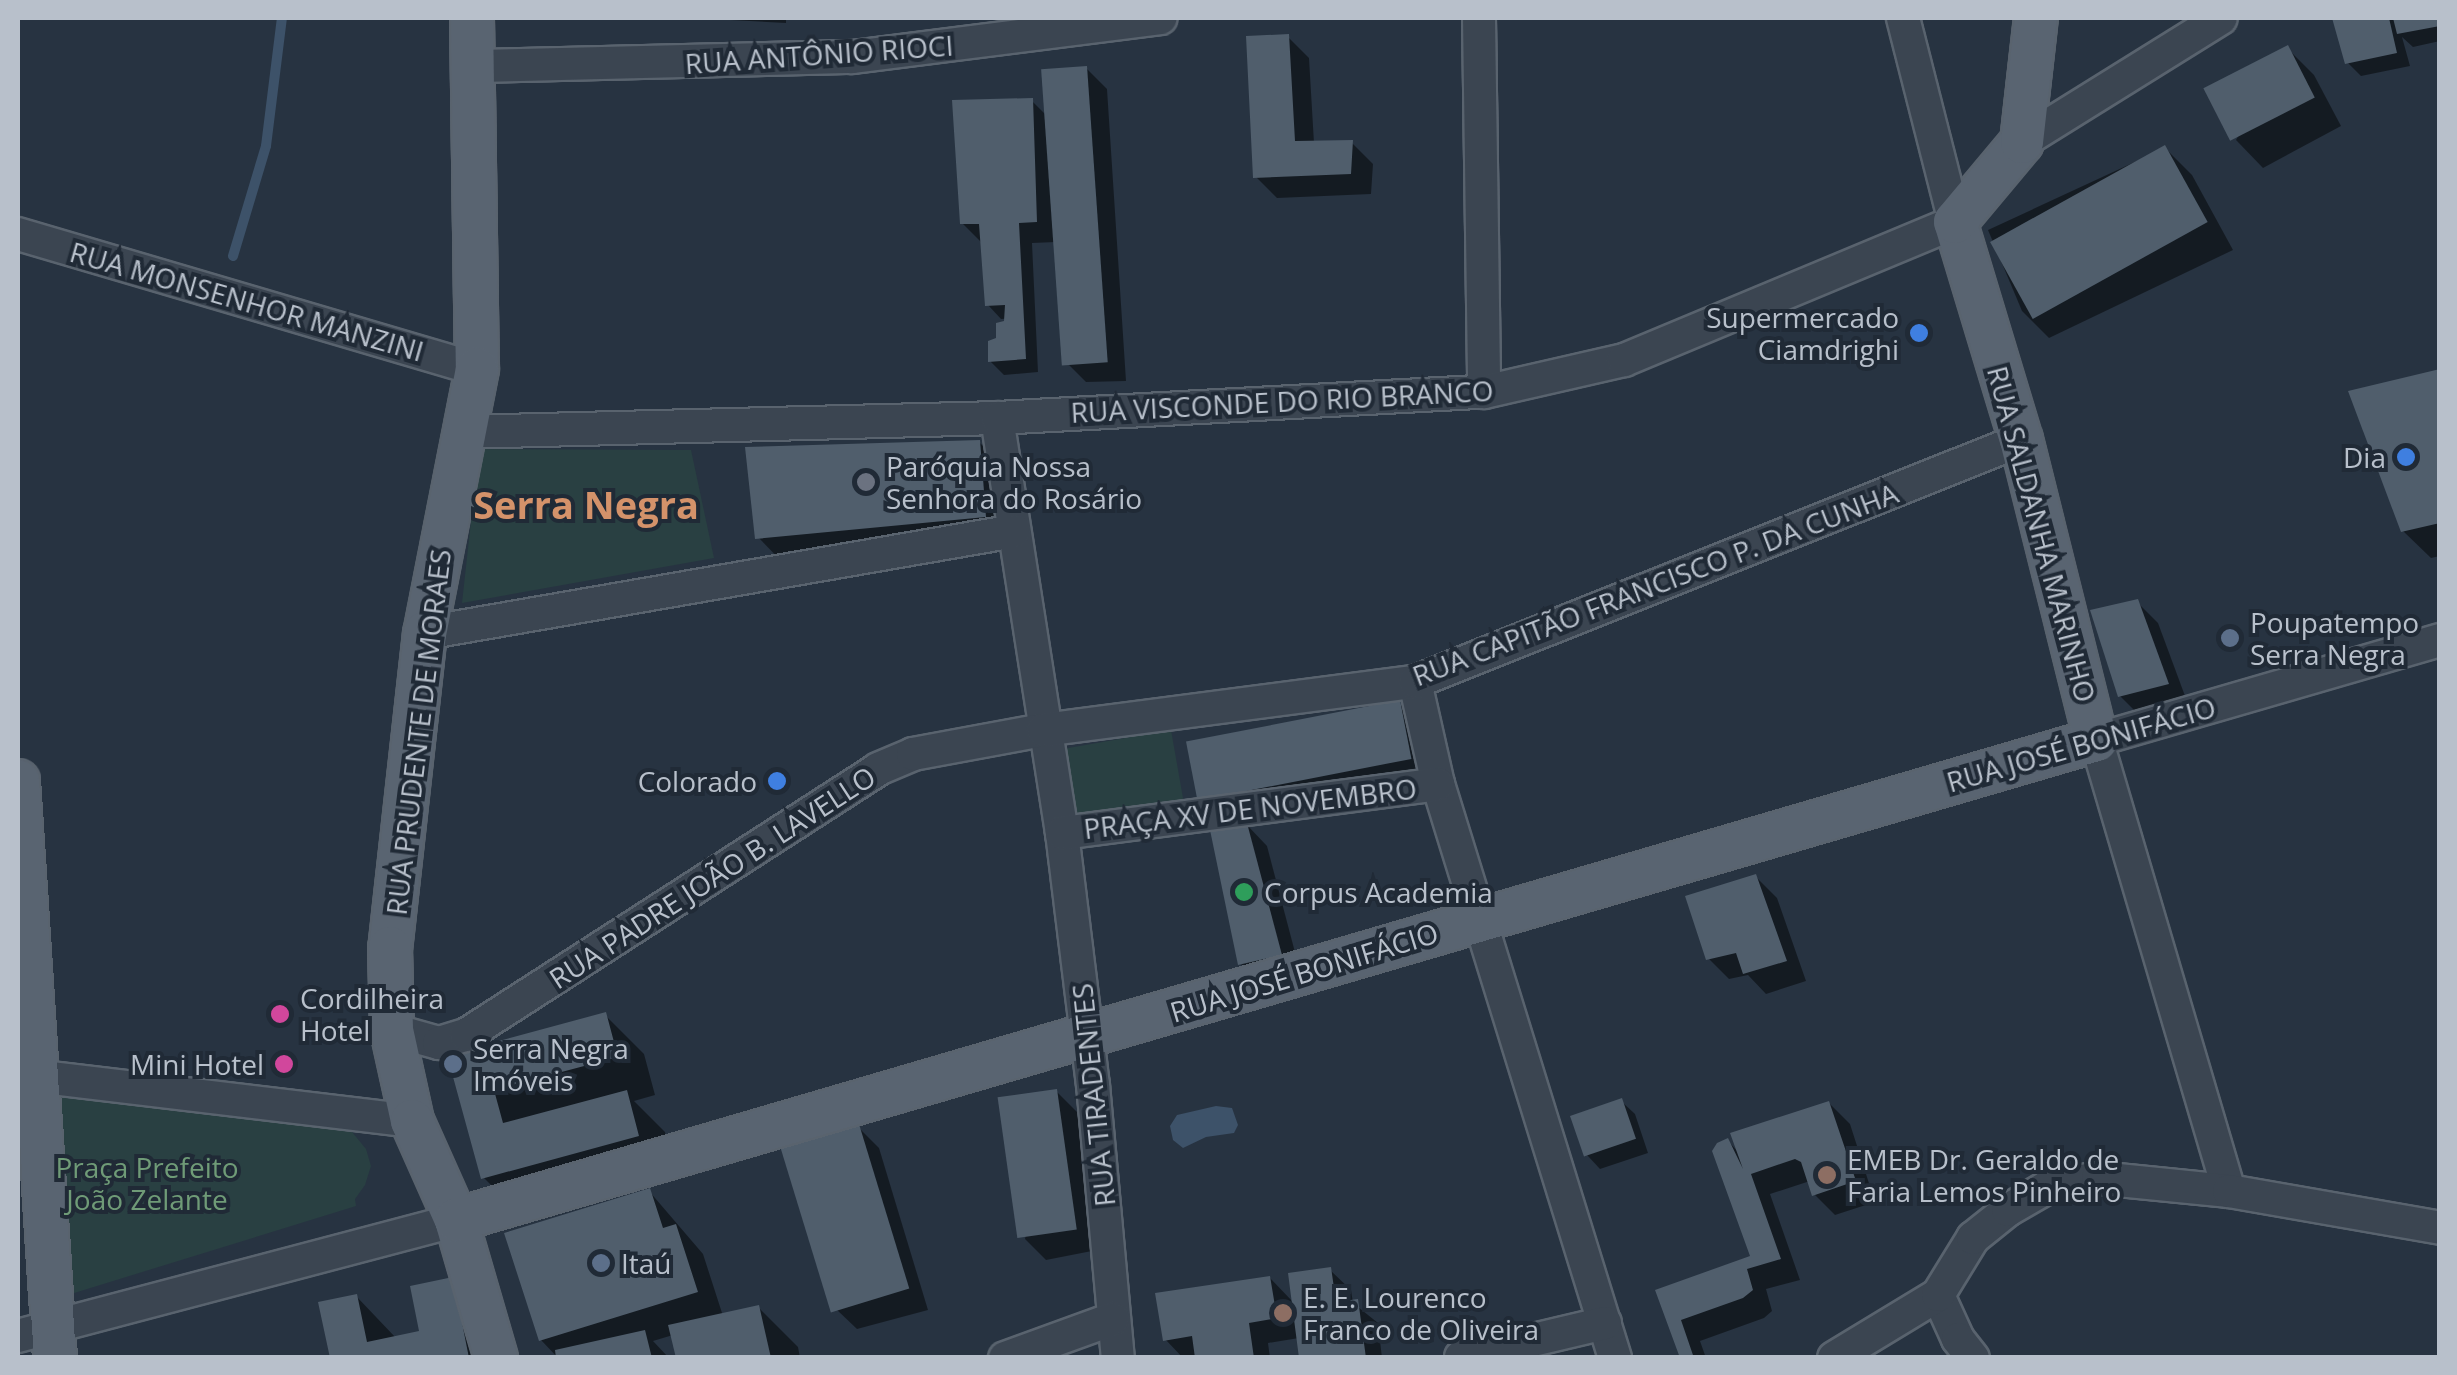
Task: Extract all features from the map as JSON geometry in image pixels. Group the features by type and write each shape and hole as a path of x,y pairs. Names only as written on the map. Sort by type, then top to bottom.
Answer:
{"main road":[{"name":"RUA PRUDENTE DE MORAES","path":"392,1030 390,948 425,632 477,369 472,18"},
{"path":"1955,222 2022,142 2036,18"},
{"name":"RUA SALDANHA MARINHO","path":"1955,222 2021,440 2096,740"},
{"name":"RUA JOSÉ BONIFÁCIO","path":"456,1220 2096,740"},
{"path":"18,781 42,1340"},
{"path":"392,1030 412,1122 456,1220 496,1358"}],"street":[{"name":"RUA ANTÔNIO RIOCI","path":"475,66 852,57 1162,18"},
{"path":"1478,18 1484,392"},
{"name":"RUA SALDANHA MARINHO","path":"1903,18 1955,222"},
{"path":"2022,142 2221,18"},
{"name":"RUA VISCONDE DO RIO BRANCO","path":"464,432 997,418 1484,392 1624,360 1955,222"},
{"name":"RUA MONSENHOR MANZINI","path":"18,234 477,369"},
{"path":"997,418 1044,730"},
{"name":"RUA CAPITÃO FRANCISCO P. DA CUNHA","path":"1044,730 1415,682 2021,440"},
{"path":"425,632 1014,531"},
{"name":"RUA JOSÉ BONIFÁCIO","path":"2096,740 2440,640"},
{"path":"1415,682 1438,784 1615,1358"},
{"name":"RUA TIRADENTES","path":"1044,730 1062,833 1087,1037 1118,1358"},
{"name":"RUA PADRE JOÃO B. LAVELLO","path":"392,1030 426,1041 453,1041 878,769 913,754 1044,730"},
{"name":"RUA SALDANHA MARINHO","path":"2096,740 2229,1191"},
{"name":"PRAÇA XV DE NOVEMBRO","path":"1062,833 1438,784"},
{"path":"28,1075 412,1122"},
{"path":"1834,1358 1938,1295 1973,1238 2046,1188 2098,1178 2229,1191 2440,1228"},
{"path":"42,1340 456,1220"},
{"path":"1938,1295 1958,1340 1973,1358"},
{"path":"1005,1358 1114,1319"},
{"path":"1462,1357 1605,1323"}],"green space":[{"path":"479,449 691,450 714,558 462,603"},
{"path":"1171,730 1185,807 1073,826 1060,750"},
{"name":"Praça Prefeito João Zelante","path":"56,1086 343,1121 366,1149 371,1166 355,1199 356,1206 71,1294"}],"water":[{"path":"1216,1106 1232,1108 1238,1125 1234,1133 1206,1137 1183,1148 1173,1140 1170,1126 1177,1115"}],"building":[{"path":"2332,18 2389,18 2397,53 2345,64"},
{"path":"2393,18 2440,18 2440,26 2397,34"},
{"path":"1289,34 1295,141 1353,140 1351,174 1253,178 1246,36"},
{"path":"2288,45 2315,98 2230,141 2203,88"},
{"path":"1087,66 1108,362 1062,365 1041,69"},
{"path":"1033,98 1037,222 1019,223 1026,359 988,362 988,341 996,338 996,323 1004,321 1005,305 985,306 979,224 960,224 952,100"},
{"path":"2165,145 2208,222 2033,319 1990,242"},
{"name":"Dia","path":"2440,369 2440,523 2401,532 2348,391"},
{"name":"Paróquia Nossa Senhora do Rosário","path":"980,440 986,517 755,539 745,447"},
{"path":"2138,599 2169,684 2118,697 2090,610"},
{"path":"1400,700 1411,759 1197,800 1186,742"},
{"name":"Corpus Academia","path":"1247,823 1282,955 1238,965 1210,830"},
{"path":"1756,874 1787,961 1743,974 1736,953 1706,960 1685,896"},
{"path":"606,1012 618,1057 494,1090 503,1123 627,1090 639,1136 481,1179 447,1055"},
{"path":"1057,1089 1077,1230 1017,1238 998,1097"},
{"path":"1622,1098 1636,1139 1584,1157 1570,1116"},
{"path":"1829,1101 1856,1181 1812,1196 1801,1162 1795,1159 1751,1174 1781,1259 1747,1269 1753,1290 1743,1298 1681,1320 1694,1358 1680,1358 1655,1290 1750,1256 1712,1151 1717,1143 1728,1138 1743,1169 1730,1133"},
{"path":"859,1124 909,1288 831,1312 781,1148"},
{"name":"Itaú","path":"650,1188 663,1228 676,1224 698,1292 539,1341 504,1233"},
{"path":"1331,1267 1336,1302 1358,1299 1366,1358 1299,1358 1288,1273"},
{"path":"1270,1276 1277,1318 1249,1323 1254,1358 1195,1358 1192,1336 1163,1341 1155,1293"},
{"path":"453,1277 469,1358 330,1358 318,1302 357,1294 367,1342 419,1331 410,1286"},
{"path":"759,1305 771,1358 676,1358 668,1325"},
{"path":"645,1330 652,1358 556,1358 555,1350"}],"waterway":[{"path":"233,256 266,146 282,18"}],"place":[{"name":"Supermercado Ciamdrighi","path":"1919,333"},
{"name":"Dia","path":"2406,457"},
{"name":"Paróquia Nossa Senhora do Rosário","path":"866,482"},
{"name":"Poupatempo Serra Negra","path":"2230,638"},
{"name":"Colorado","path":"777,781"},
{"name":"Corpus Academia","path":"1244,892"},
{"name":"Cordilheira Hotel","path":"280,1014"},
{"name":"Mini Hotel","path":"284,1064"},
{"name":"Serra Negra Imóveis","path":"453,1064"},
{"name":"EMEB Dr. Geraldo de Faria Lemos Pinheiro","path":"1827,1175"},
{"name":"Itaú","path":"601,1263"},
{"name":"E. E. Lourenco Franco de Oliveira","path":"1283,1313"}],"district":[{"name":"Serra Negra","path":"586,505"}]}
